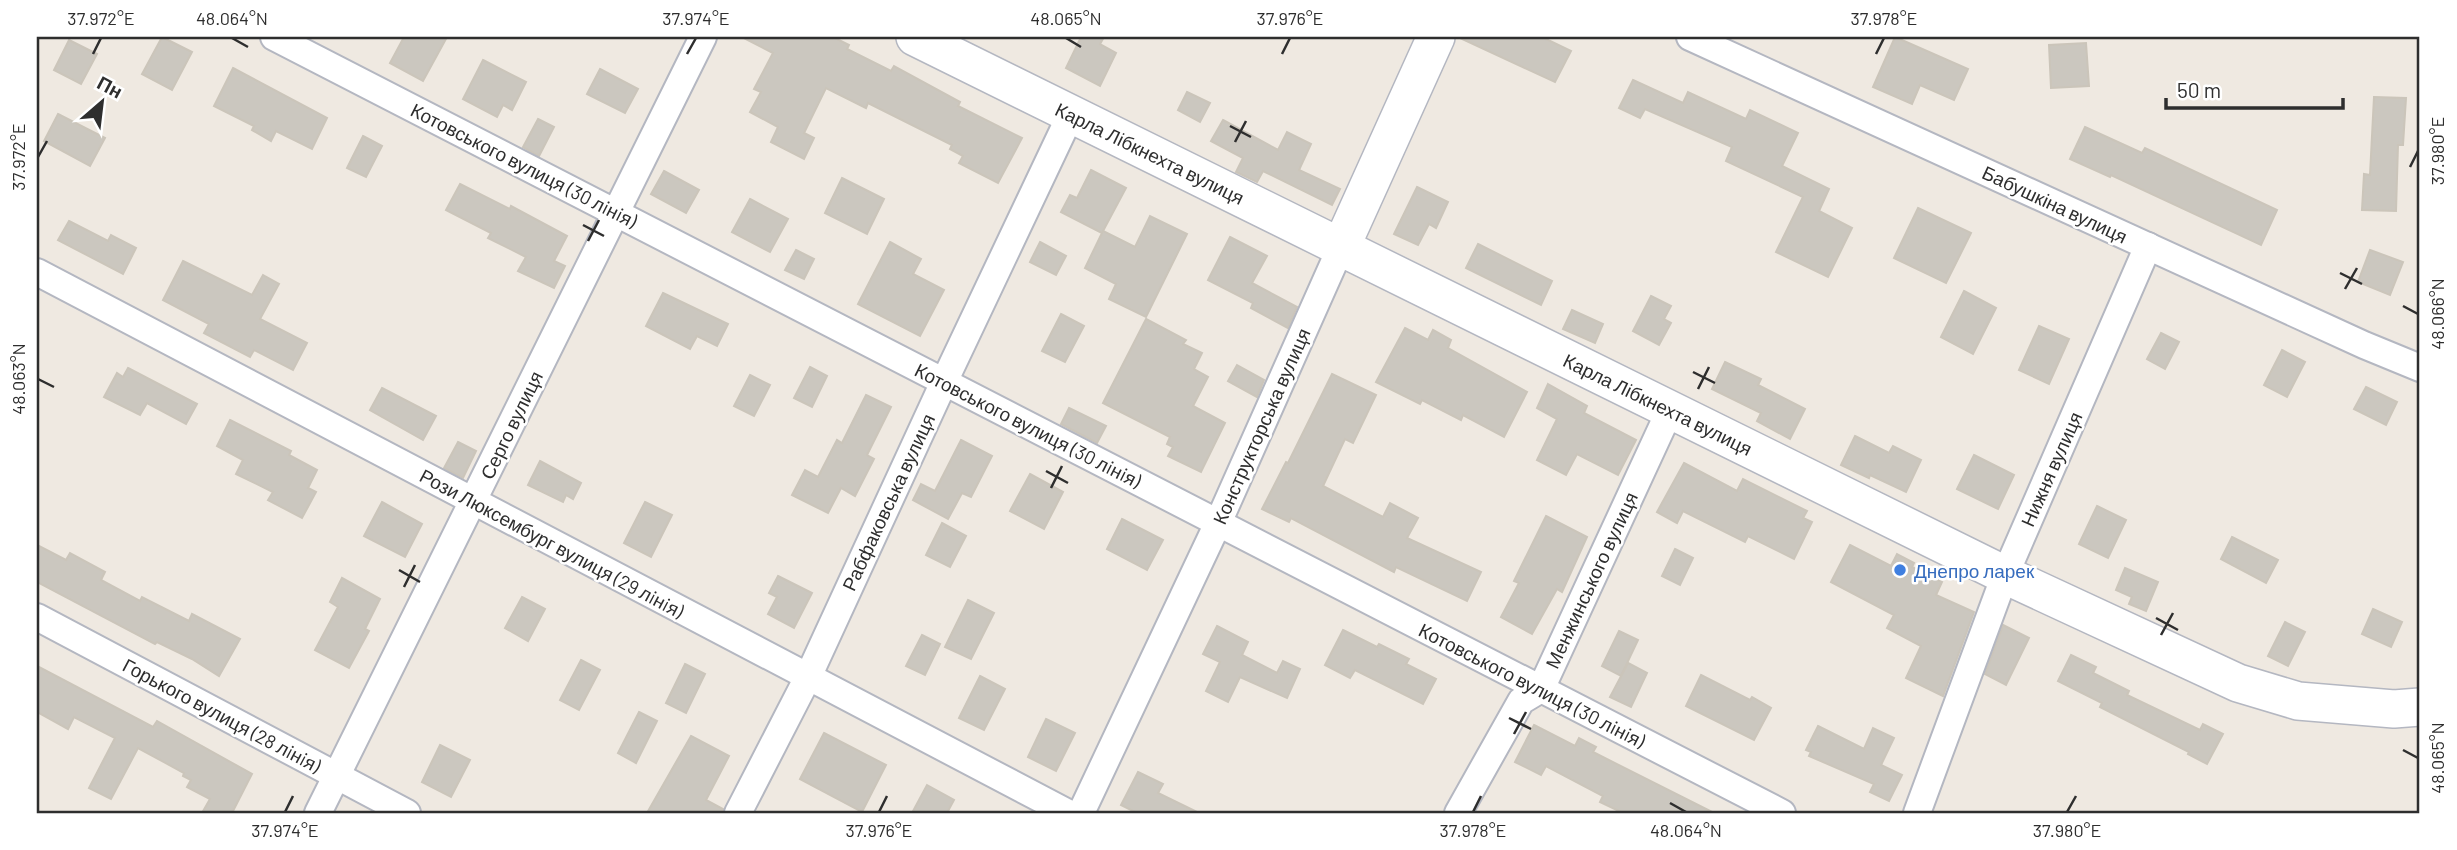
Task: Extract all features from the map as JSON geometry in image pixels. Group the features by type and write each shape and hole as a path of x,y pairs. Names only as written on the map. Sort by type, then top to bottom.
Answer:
{"street":[{"name":"Котовського вулиця (30 лiнiя)","path":"274,37 1782,813"},
{"name":"Серго вулиця","path":"318,813 703,37"},
{"name":"Карла Лібкнехта вулиця","path":"915,37 2005,575 2238,682 2298,701 2394,709 2420,707"},
{"name":"Конструкторська вулиця","path":"1081,813 1218,523 1436,37"},
{"name":"Бабушкіна вулиця","path":"1690,37 2364,345 2420,368"},
{"name":"Рабфаковська вулиця","path":"738,813 808,677 1071,114"},
{"name":"Нижня вулиця","path":"1917,813 2005,575 2148,246"},
{"name":"Рози Люксембург вулиця (29 лiнiя)","path":"37,272 1068,813"},
{"name":"Менжинського вулиця","path":"1458,813 1521,701 1541,689 1670,410"},
{"name":"Горького вулиця (28 лiнiя)","path":"37,617 407,813"}],"building":[{"path":"162,37 192,52 172,90 142,74"},
{"path":"404,37 447,37 423,81 390,63"},
{"path":"742,37 833,37 849,45 847,49 891,71 894,66 960,102 958,106 1022,138 998,183 959,163 963,156 950,149 952,145 868,103 866,108 826,88 804,133 814,138 804,159 771,142 778,127 750,112 761,92 754,89 773,53"},
{"path":"1081,37 1104,37 1100,44 1116,53 1100,86 1066,68"},
{"path":"1458,37 1542,37 1571,51 1555,82"},
{"path":"1895,37 1968,69 1954,100 1920,85 1912,104 1873,87"},
{"path":"69,40 97,54 81,84 54,70"},
{"path":"2086,43 2089,86 2051,88 2049,45"},
{"path":"483,60 526,82 512,110 503,105 497,117 463,99"},
{"path":"233,68 327,118 312,149 276,131 271,141 252,130 254,126 214,106"},
{"path":"600,69 638,89 625,113 587,94"},
{"path":"1633,80 1683,103 1688,92 1746,119 1750,110 1798,133 1782,166 1829,189 1819,211 1852,228 1828,277 1776,252 1803,197 1726,161 1732,147 1645,109 1640,118 1619,108"},
{"path":"1187,92 1210,103 1200,122 1178,110"},
{"path":"2374,97 2406,98 2403,145 2398,145 2396,211 2362,210 2364,174 2370,175"},
{"path":"58,114 105,138 90,166 44,141"},
{"path":"538,119 554,127 539,156 523,147"},
{"path":"1223,120 1278,150 1287,132 1311,144 1299,170 1340,189 1332,205 1263,171 1257,182 1236,172 1243,158 1211,141"},
{"path":"2085,127 2142,153 2145,148 2277,210 2261,245 2111,175 2110,177 2070,159"},
{"path":"363,136 382,146 366,177 347,168"},
{"path":"1091,170 1126,188 1103,231 1135,247 1150,216 1187,234 1146,317 1109,299 1116,284 1085,268 1102,233 1061,212 1070,195 1077,198"},
{"path":"664,171 699,190 686,213 651,194"},
{"path":"842,178 884,199 867,234 825,213"},
{"path":"460,184 510,209 511,206 567,236 554,261 565,266 554,288 518,271 526,257 488,238 491,233 446,210"},
{"path":"1417,187 1448,202 1436,228 1429,224 1418,245 1394,234"},
{"path":"750,199 788,219 770,252 732,232"},
{"path":"1918,208 1971,233 1946,283 1894,258"},
{"path":"69,221 108,241 111,235 136,248 123,274 58,240"},
{"path":"1230,237 1267,256 1252,283 1297,307 1288,328 1251,308 1253,303 1208,280"},
{"path":"890,242 921,259 913,274 944,290 920,336 858,304"},
{"path":"1040,242 1066,256 1056,275 1030,262"},
{"path":"1478,244 1552,281 1541,305 1466,268"},
{"path":"796,250 814,259 804,279 785,270"},
{"path":"2370,250 2403,262 2390,295 2358,282"},
{"path":"183,261 252,295 263,275 279,284 260,319 307,343 293,370 254,350 250,357 204,333 209,324 163,300"},
{"path":"1964,291 1996,308 1973,354 1941,337"},
{"path":"663,293 728,324 717,346 697,336 690,349 646,326"},
{"path":"1651,296 1671,306 1664,319 1671,323 1659,345 1633,331"},
{"path":"1572,310 1603,324 1595,343 1563,329"},
{"path":"1061,314 1084,326 1065,362 1042,351"},
{"path":"1146,319 1186,340 1183,344 1202,353 1194,369 1208,377 1193,406 1225,423 1201,472 1168,456 1173,447 1167,444 1170,437 1103,403"},
{"path":"2039,326 2069,339 2049,384 2019,370"},
{"path":"1405,328 1428,340 1433,330 1451,340 1448,348 1527,392 1504,437 1463,415 1461,420 1422,400 1420,404 1376,382"},
{"path":"2161,333 2179,342 2165,369 2147,359"},
{"path":"2282,350 2305,362 2287,397 2264,385"},
{"path":"1725,362 1761,379 1758,385 1805,409 1790,439 1757,421 1761,413 1712,389"},
{"path":"1237,365 1264,380 1257,397 1228,381"},
{"path":"810,367 827,376 812,407 794,398"},
{"path":"128,368 197,404 186,424 147,403 140,415 104,397 117,373 123,377"},
{"path":"1332,374 1376,395 1353,443 1345,439 1323,486 1383,517 1390,503 1418,518 1407,538 1481,572 1467,601 1396,567 1394,572 1291,518 1289,522 1262,509"},
{"path":"750,375 770,385 754,416 734,406"},
{"path":"1548,384 1587,406 1584,413 1636,440 1618,475 1577,454 1566,475 1537,460 1557,419 1537,408"},
{"path":"2366,387 2397,402 2386,425 2354,409"},
{"path":"382,388 436,416 423,440 370,410"},
{"path":"866,395 891,407 867,455 874,459 855,496 841,488 828,513 792,495 805,470 818,477 837,440 842,443"},
{"path":"1069,408 1106,426 1097,443 1061,424"},
{"path":"230,420 291,451 289,455 317,470 308,488 316,492 302,518 268,500 273,492 236,474 243,460 217,446"},
{"path":"1855,436 1889,453 1893,446 1921,460 1906,492 1841,465"},
{"path":"961,440 992,456 971,497 962,493 948,519 913,500 921,484 935,491"},
{"path":"458,442 476,451 463,478 444,468"},
{"path":"1974,455 2014,475 1998,509 1957,489"},
{"path":"540,461 581,483 573,499 566,495 563,502 528,485"},
{"path":"1684,463 1737,491 1743,479 1807,511 1803,518 1812,522 1794,559 1748,536 1745,542 1683,511 1677,523 1657,512"},
{"path":"1030,474 1063,492 1044,529 1010,511"},
{"path":"382,502 422,524 405,557 364,536"},
{"path":"645,502 672,515 651,557 624,543"},
{"path":"2097,506 2126,520 2108,558 2079,544"},
{"path":"1546,516 1587,537 1562,592 1557,589 1532,634 1501,617 1519,583 1514,581"},
{"path":"1122,519 1163,540 1147,570 1107,549"},
{"path":"942,523 966,536 950,567 926,555"},
{"path":"2232,537 2278,560 2266,583 2221,559"},
{"path":"37,545 66,560 70,553 105,572 101,580 140,601 142,597 189,621 192,614 240,639 219,676 192,659 157,642 155,644 37,582"},
{"path":"1850,545 1891,566 1897,554 1914,563 1912,567 1942,582 1936,595 1974,612 1943,696 1906,678 1921,646 1887,628 1894,615 1831,582"},
{"path":"1675,549 1693,558 1680,585 1662,576"},
{"path":"2125,568 2158,582 2146,611 2129,604 2132,597 2116,590"},
{"path":"778,576 812,593 794,628 768,614 777,597 769,593"},
{"path":"342,578 380,599 365,629 369,631 349,668 315,650 338,607 330,602"},
{"path":"522,597 545,609 528,641 505,628"},
{"path":"968,600 994,613 971,659 945,647"},
{"path":"2373,609 2402,622 2391,647 2362,634"},
{"path":"2285,622 2305,632 2288,666 2268,656"},
{"path":"2003,625 2029,638 2006,685 1985,674"},
{"path":"1217,626 1248,642 1242,655 1277,673 1283,661 1300,669 1287,698 1240,677 1228,702 1206,691 1220,662 1203,654"},
{"path":"1343,630 1409,659 1406,664 1436,679 1423,704 1355,670 1350,678 1325,665"},
{"path":"1619,631 1638,640 1621,676 1602,666"},
{"path":"922,635 940,644 925,675 906,666"},
{"path":"2071,655 2096,667 2093,673 2129,691 2127,695 2200,730 2203,724 2223,734 2207,764 2188,754 2189,752 2100,707 2102,703 2058,681"},
{"path":"581,660 600,670 579,710 560,700"},
{"path":"1628,663 1647,673 1631,707 1610,697"},
{"path":"685,664 705,674 686,713 666,703"},
{"path":"37,666 153,727 157,721 252,774 232,813 202,813 210,799 187,787 191,780 183,776 184,773 138,748 111,799 89,788 115,738 74,717 68,729 37,712"},
{"path":"1701,675 1771,708 1754,740 1686,706"},
{"path":"980,676 1005,689 984,730 959,718"},
{"path":"639,712 657,721 636,763 618,753"},
{"path":"1046,719 1075,733 1056,771 1028,757"},
{"path":"1534,725 1575,746 1579,738 1596,747 1593,752 1714,813 1623,813 1600,802 1603,796 1546,766 1541,775 1515,762"},
{"path":"1818,726 1864,749 1873,728 1894,738 1881,765 1902,775 1889,801 1870,792 1874,784 1809,756 1811,752 1806,750"},
{"path":"824,733 886,765 862,812 800,779"},
{"path":"691,736 729,756 706,800 723,809 722,813 647,813"},
{"path":"440,745 470,760 451,797 422,782"},
{"path":"1138,772 1163,784 1158,793 1199,813 1137,813 1121,805"},
{"path":"927,785 954,800 947,813 912,813"}],"place":[{"name":"Днепро ларек","path":"1900,570"}]}
